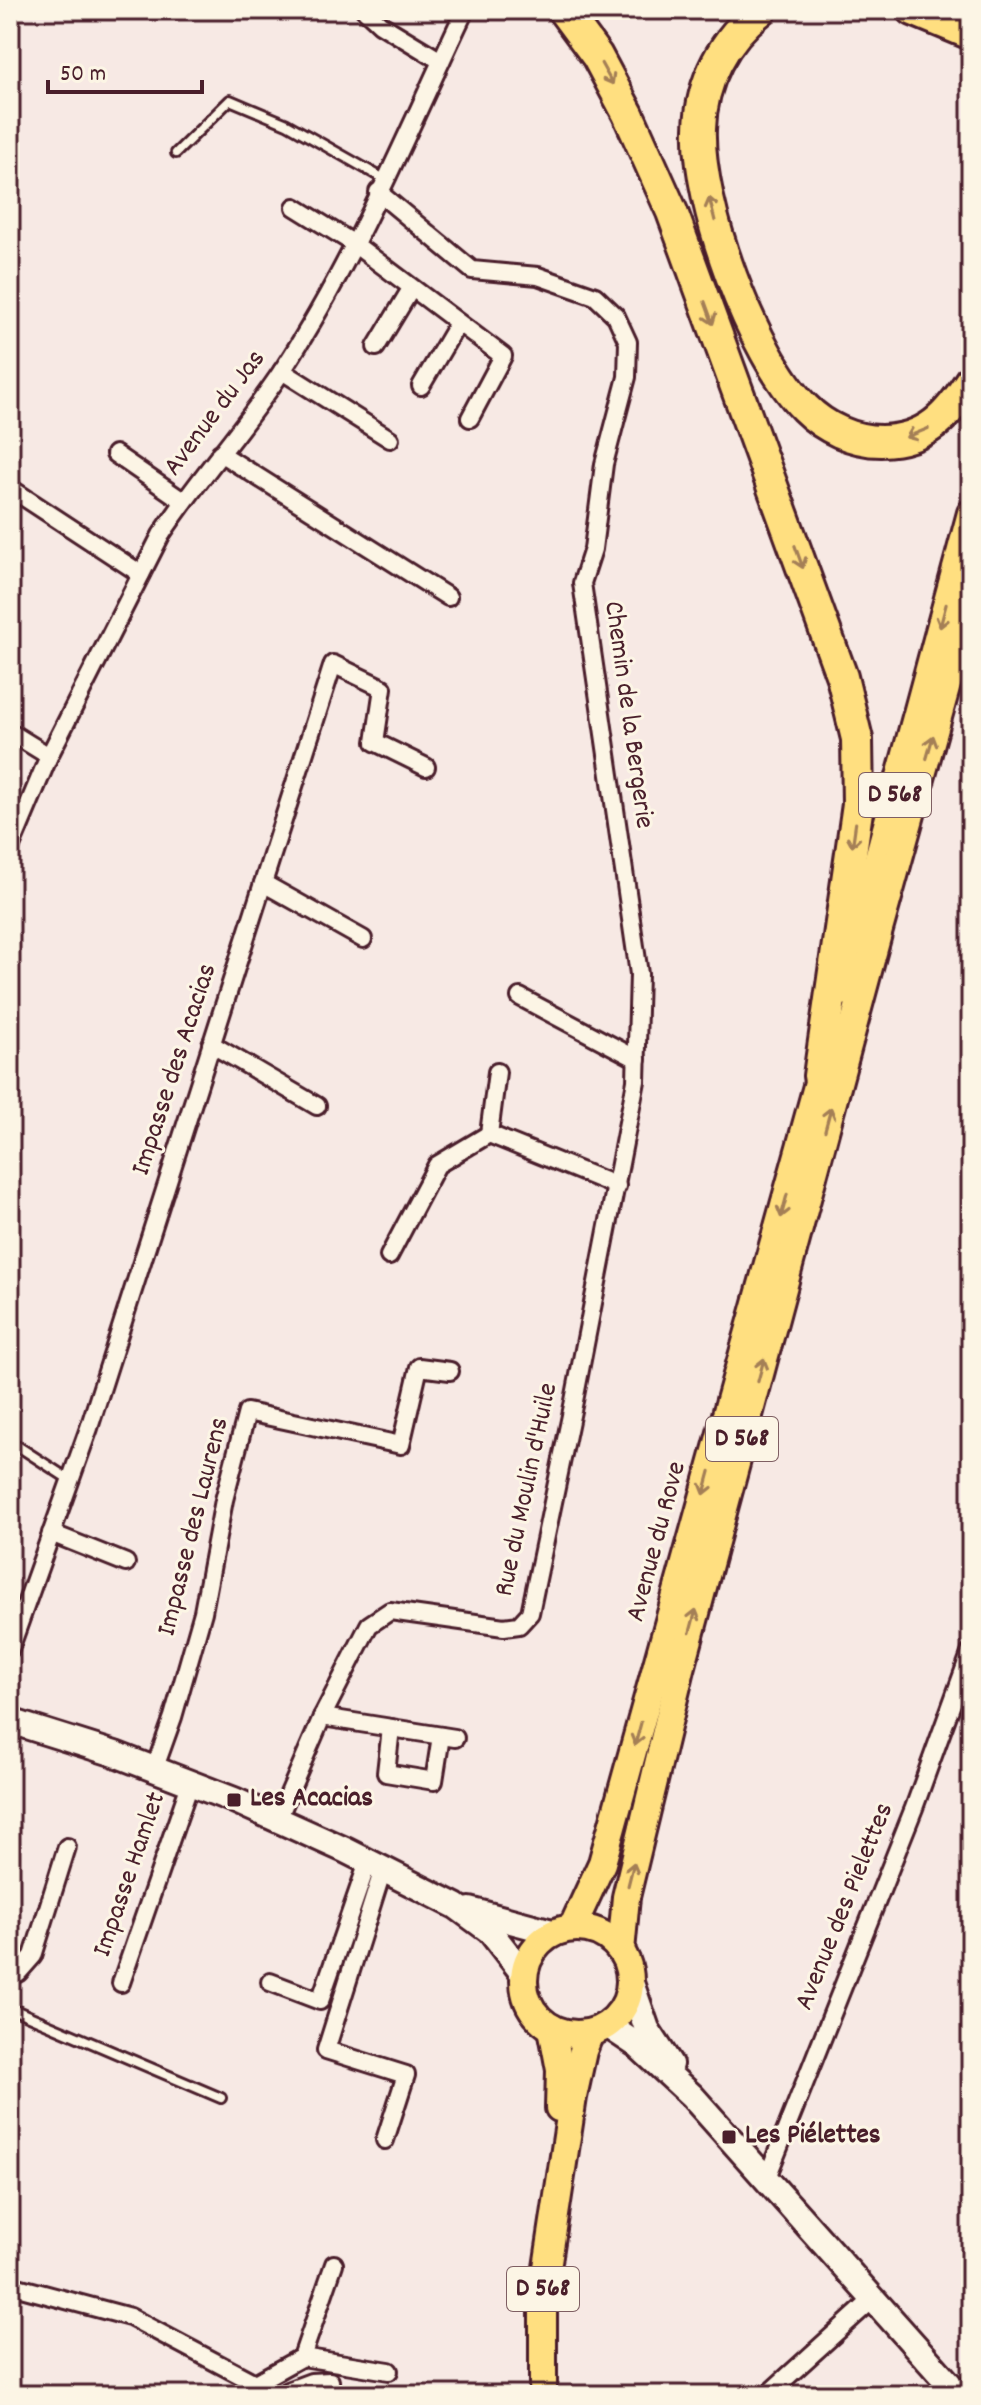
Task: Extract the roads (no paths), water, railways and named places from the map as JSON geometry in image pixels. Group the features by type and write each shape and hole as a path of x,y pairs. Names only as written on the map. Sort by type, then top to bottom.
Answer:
{"highway":[{"path":"563,10 597,56 616,91 672,212 842,677 857,739 858,804 819,1076"},
{"path":"761,10 728,41 708,82 700,129 707,190 722,250 758,340 789,390 807,410 840,433 868,441 897,441 940,422 955,406 971,380"},
{"path":"913,10 971,34"},
{"path":"958,10 971,17"}],"main road":[{"name":"D 568","path":"819,1076 971,513"},
{"name":"D 568","path":"621,1951 626,1897 681,1669 971,598"},
{"name":"Avenue du Rove","path":"564,1930 606,1848 819,1076"},
{"path":"564,1930 591,1930 608,1938 621,1951 628,1965 630,1980 628,1997 620,2013 598,2029 572,2034 552,2028 536,2014 526,1995 524,1975 531,1955 541,1942 564,1930"},
{"name":"D 568","path":"552,2028 560,2070 558,2183"},
{"name":"D 568","path":"543,2395 543,2294 558,2183 580,2067 598,2029"}],"street":[{"path":"365,10 380,24 441,61"},
{"name":"Avenue du Jas","path":"10,849 49,756 141,574 183,501 282,371 353,243 465,10"},
{"name":"Chemin de la Bergerie","path":"381,185 472,270 538,276 595,296 616,316 628,342 627,377 604,464 593,549 582,583 639,974 636,1081 617,1186"},
{"path":"295,207 353,243 503,356 470,418"},
{"path":"376,347 411,289"},
{"path":"421,386 458,323"},
{"path":"282,371 390,439"},
{"path":"220,453 448,597"},
{"path":"115,454 183,501"},
{"path":"10,488 141,574"},
{"name":"Impasse des Acacias","path":"10,1649 89,1428 333,664 383,688 375,742 426,767"},
{"path":"10,732 49,756"},
{"path":"263,883 363,939"},
{"path":"520,997 637,1059"},
{"path":"211,1044 317,1106"},
{"path":"489,1134 497,1072"},
{"path":"489,1134 617,1186"},
{"path":"389,1256 437,1165 489,1134"},
{"name":"Rue du Moulin d'Huile","path":"278,1819 322,1717 369,1625 377,1617 390,1611 504,1627 519,1625 530,1613 617,1186"},
{"name":"Impasse des Laurens","path":"154,1770 173,1717 203,1612 224,1500 247,1412 401,1445 419,1367 450,1371"},
{"path":"51,1533 126,1563"},
{"name":"Avenue des Pielettes","path":"766,2180 914,1808 971,1651"},
{"path":"322,1717 448,1737 434,1781 386,1773 391,1728"},
{"path":"10,1721 115,1754 278,1819 456,1906 490,1931 524,1975"},
{"name":"Impasse Hamlet","path":"121,1983 190,1784"},
{"path":"10,1975 18,1973 33,1956 67,1847"},
{"path":"270,1982 320,2001 375,1866"},
{"path":"375,1866 326,2050 406,2075 385,2140"},
{"path":"456,1906 564,1930"},
{"path":"630,1980 647,2029 692,2096"},
{"path":"598,2029 637,2045 692,2096 959,2395"},
{"path":"10,2285 130,2317 255,2389 302,2357 334,2264"},
{"path":"767,2395 873,2299"},
{"path":"302,2357 389,2371"},
{"path":"284,2395 311,2382 330,2381 332,2395"}],"lane":[{"path":"176,153 230,100 287,124 381,185"},
{"path":"10,1441 70,1480"},
{"path":"10,2008 221,2098"}],"place":[{"name":"Les Acacias","path":"234,1800"},
{"name":"Les Piélettes","path":"729,2137"}]}
